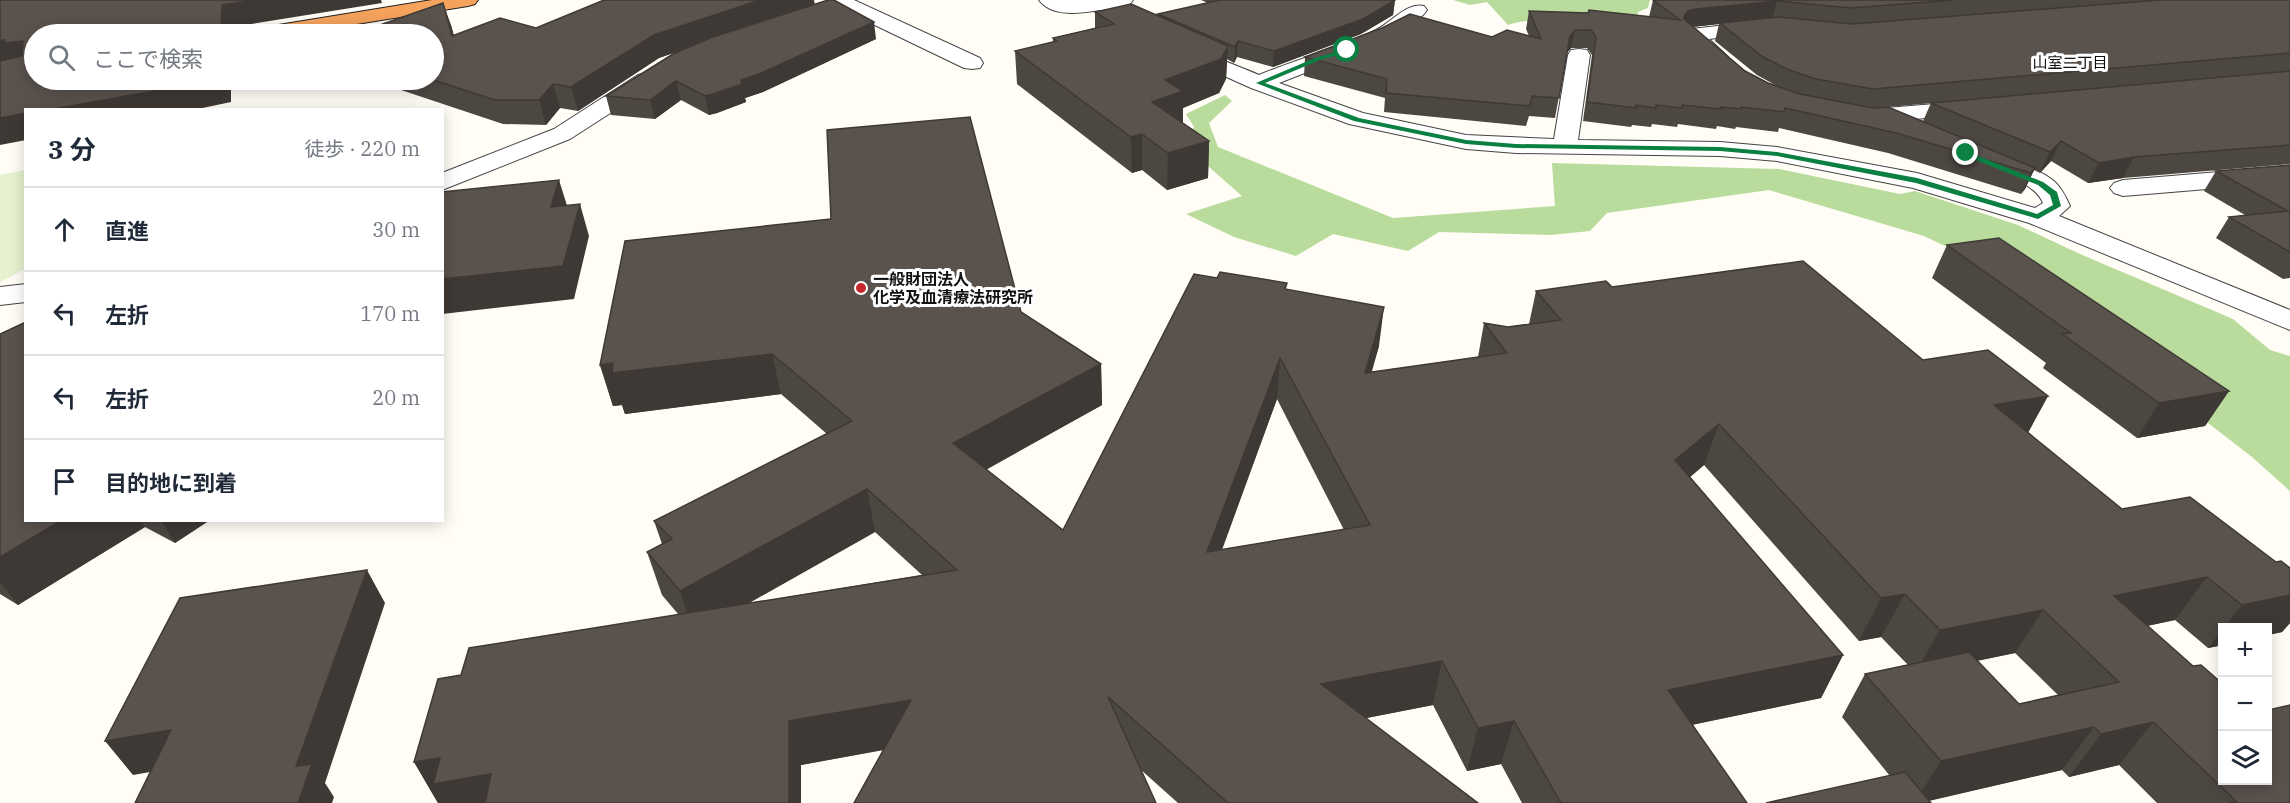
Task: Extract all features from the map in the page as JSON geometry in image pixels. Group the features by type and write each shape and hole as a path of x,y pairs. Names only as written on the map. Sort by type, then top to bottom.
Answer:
{"highway":[{"path":"321,24 468,0"}],"street":[{"path":"1049,0 1054,5 1065,7 1110,1 1121,20 1149,35 1259,83 1357,119 1414,133 1466,142 1720,149 1777,154 1917,181 2038,217 2290,321"},
{"path":"836,4 972,63"},
{"path":"1259,83 1347,50 1409,19 1417,10"},
{"path":"1732,69 1690,34 1783,27"},
{"path":"1565,146 1579,55"},
{"path":"444,181 562,134 668,65"},
{"path":"1846,114 1866,118 1995,106"},
{"path":"1883,116 1930,137"},
{"path":"1966,153 2040,184 2054,194 2057,206 2038,217"},
{"path":"2123,188 2290,174"},
{"path":"0,296 24,293"}],"green space":[{"path":"1453,0 1650,0 1648,8 1638,12 1636,21 1552,19 1508,25 1487,2 1470,5"},
{"path":"1225,95 1232,101 1209,123 1218,147 1393,218 1555,206 1552,163 1779,169 1900,194 1915,191 2018,225 2233,319 2270,350 2290,356 2290,491 2252,457 2142,372 2000,272 1924,236 1769,190 1607,213 1590,231 1551,235 1439,232 1408,251 1333,234 1296,256 1234,237 1186,214 1242,196 1184,145 1194,127 1186,114"},
{"path":"24,170 24,270 0,282 0,175"}],"building":[{"path":"0,0 256,0 222,5 221,24 24,24 24,90 160,90 59,108 24,108 24,113 0,118 0,61 22,56 23,41 4,43 5,40 0,40"},
{"path":"604,0 760,0 654,35 571,87 553,84 539,100 495,100 444,84 444,24 383,24 443,3 452,36 500,18 536,28"},
{"path":"834,0 874,22 741,80 742,84 713,94 705,96 676,81 650,100 606,96 673,54 710,38"},
{"path":"1220,0 1395,0 1363,19 1274,51 1238,41 1235,47 1158,14"},
{"path":"1653,0 1954,0 1851,8 1777,1 1696,9 1688,11 1684,19 1745,71 1768,83 1800,94 1873,108 1888,107 2035,168 2031,173 1896,133 1785,108 1784,112 1741,107 1741,109 1721,107 1722,109 1682,105 1682,108 1656,105 1656,108 1636,105 1636,108 1587,102 1596,37 1591,30 1575,30 1570,36 1559,98 1532,96 1530,106 1386,93 1387,79 1305,57 1382,28 1410,14 1492,37 1507,30 1541,39 1529,11 1588,13 1589,10 1680,20"},
{"path":"2160,0 2290,0 2290,53 1873,89 1816,79 1789,70 1763,57 1720,23 1778,17 1852,24"},
{"path":"1131,4 1228,46 1221,59 1165,80 1183,91 1152,102 1209,141 1168,153 1142,134 1131,137 1015,51 1057,41 1053,38 1114,24 1095,12"},
{"path":"2290,71 2290,145 2134,157 2099,163 2061,141 2050,152 1931,103"},
{"path":"970,117 1021,312 1101,364 953,443 1063,530 1194,274 1217,278 1220,272 1287,283 1285,289 1384,307 1365,373 1507,353 1484,323 1508,327 1561,320 1536,291 1606,281 1612,287 1803,261 1923,360 1988,350 2048,396 1994,405 2122,509 2190,497 2276,562 2281,561 2290,568 2290,595 2242,605 2207,577 2114,596 2193,666 2201,665 2218,680 2218,784 2153,722 2101,734 2094,727 1941,761 1865,674 1969,652 2019,704 2119,682 2043,610 1940,630 1905,594 1881,598 1719,424 1675,460 1843,655 1668,690 1747,803 1561,803 1514,721 1478,728 1442,661 1321,684 1478,803 1228,803 1108,697 1156,803 854,803 911,700 789,721 789,803 485,803 491,774 433,784 440,758 414,762 438,679 461,675 469,648 957,570 867,489 680,591 647,552 672,539 654,521 852,421 772,354 612,373 613,363 600,365 625,241 831,219 827,130","holes":["1280,358 1370,525 1207,552"]},
{"path":"2290,165 2290,252 2229,217 2288,211 2216,171"},
{"path":"559,180 551,207 580,204 563,266 444,279 444,192"},
{"path":"1999,238 2229,391 2159,403 2062,334 2071,333 1947,245"},
{"path":"24,323 24,522 59,522 0,557 0,334"},
{"path":"367,570 296,766 312,764 298,803 135,803 171,730 105,741 180,598"},
{"path":"2290,705 2290,803 2229,803 2236,801 2219,785 2272,785 2272,709"},
{"path":"1905,772 1931,803 1766,803"}],"place":[{"name":"一般財団法人 化学及血清療法研究所","path":"861,288"}],"district":[{"name":"山室二丁目","path":"2070,63"}],"route":[{"path":"1347,50 1259,83 1357,119 1414,133 1466,142 1516,146 1720,149 1777,154 1828,162 1917,181 2038,217 2057,206 2054,194 2040,184 1966,153"}]}
